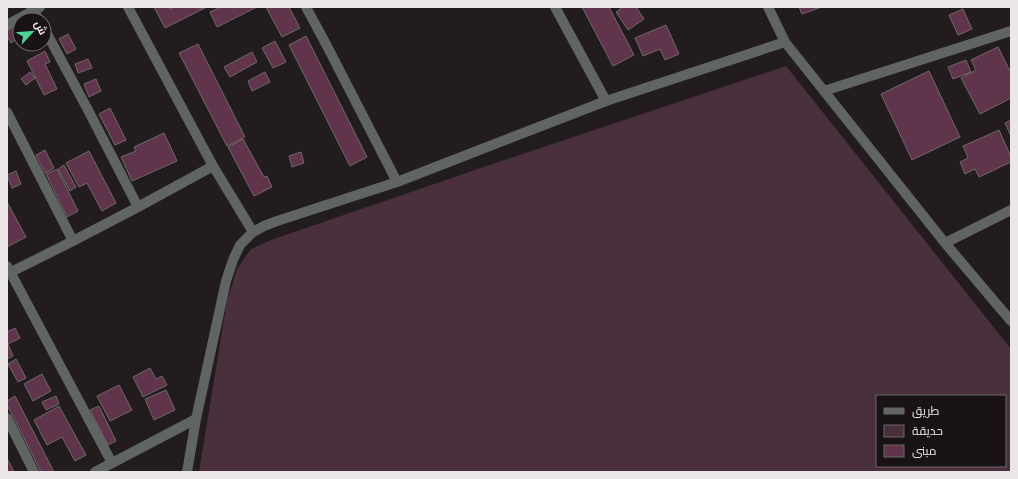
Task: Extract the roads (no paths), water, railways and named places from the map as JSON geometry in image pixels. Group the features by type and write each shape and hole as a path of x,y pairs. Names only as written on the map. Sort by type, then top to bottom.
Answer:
{"street":[{"path":"128,7 213,166 252,232"},
{"path":"306,7 397,182"},
{"path":"555,7 606,102"},
{"path":"768,7 786,42 945,243 1011,321"},
{"path":"7,25 36,8"},
{"path":"824,91 1011,31"},
{"path":"187,472 196,419 226,281 232,260 240,246 252,232 277,221 397,182 606,102 786,42"},
{"path":"52,43 138,207"},
{"path":"7,112 73,241"},
{"path":"112,463 8,270 73,241 213,166"},
{"path":"945,243 1011,210"},
{"path":"7,418 34,472"},
{"path":"95,472 196,419"}]}
